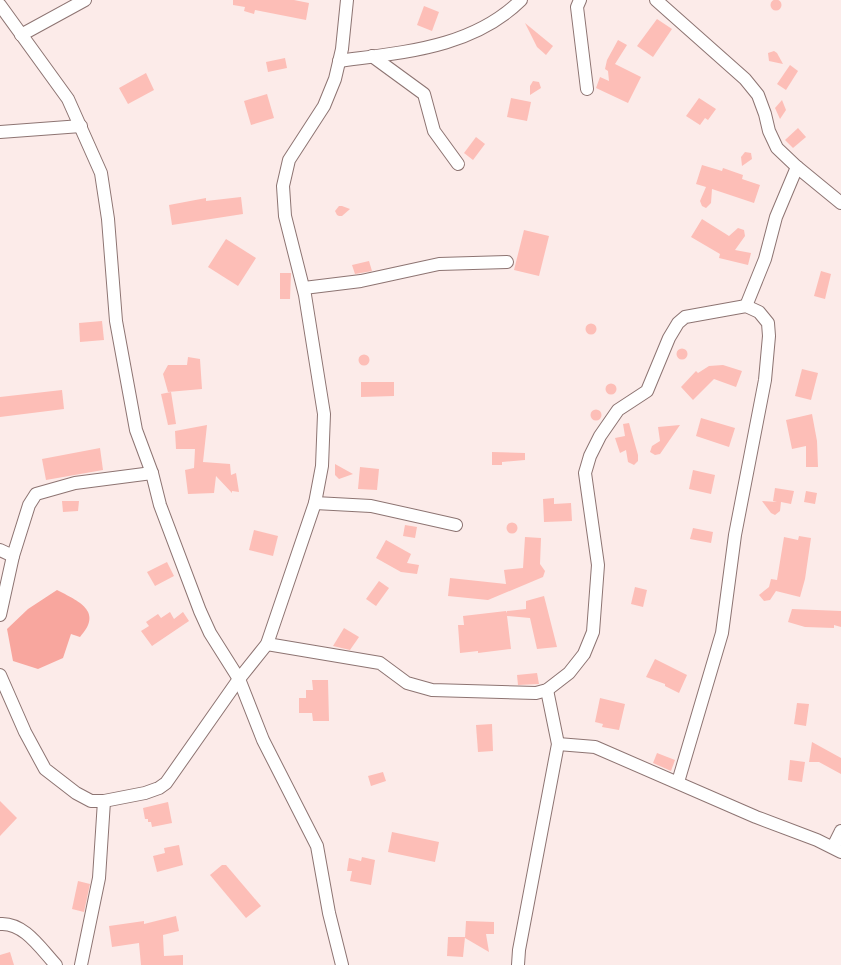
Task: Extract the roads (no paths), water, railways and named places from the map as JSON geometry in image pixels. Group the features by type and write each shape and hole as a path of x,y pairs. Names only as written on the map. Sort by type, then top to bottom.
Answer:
{"street":[{"path":"21,34 86,0"},
{"path":"0,675 25,732 45,769 53,777 91,801 104,801 145,793 166,783 239,679 267,644 316,503 322,466 324,414 304,288 285,216 283,186 289,160 324,106 335,79 339,61 346,0"},
{"path":"339,61 409,51 450,42 472,34 497,21 521,0"},
{"path":"580,0 577,8 587,89"},
{"path":"656,0 744,79 758,96 765,114 768,131 777,148 797,167 841,203"},
{"path":"0,5 68,99 101,173 108,219 116,321 136,430 152,473 160,505 200,611 210,633 239,679 264,740 317,846 329,913 342,965"},
{"path":"372,56 424,94 434,131 458,164"},
{"path":"0,132 81,126"},
{"path":"746,306 765,259 776,217 797,167"},
{"path":"304,288 360,281 439,264 507,262"},
{"path":"267,644 380,663 407,683 432,690 536,693 547,690 569,673 584,654 593,632 598,565 585,473 590,456 600,436 618,410 647,392 669,338 685,316 746,306 760,312 768,323 769,336 766,380 735,535 722,632 678,782"},
{"path":"0,615 14,556 29,505 36,494 75,483 152,473"},
{"path":"316,503 371,506 456,525"},
{"path":"0,550 14,556"},
{"path":"518,965 558,744 547,690"},
{"path":"558,744 595,747 837,850 841,831"},
{"path":"81,965 99,878 104,801"},
{"path":"0,924 15,926 26,933 56,965"}]}
